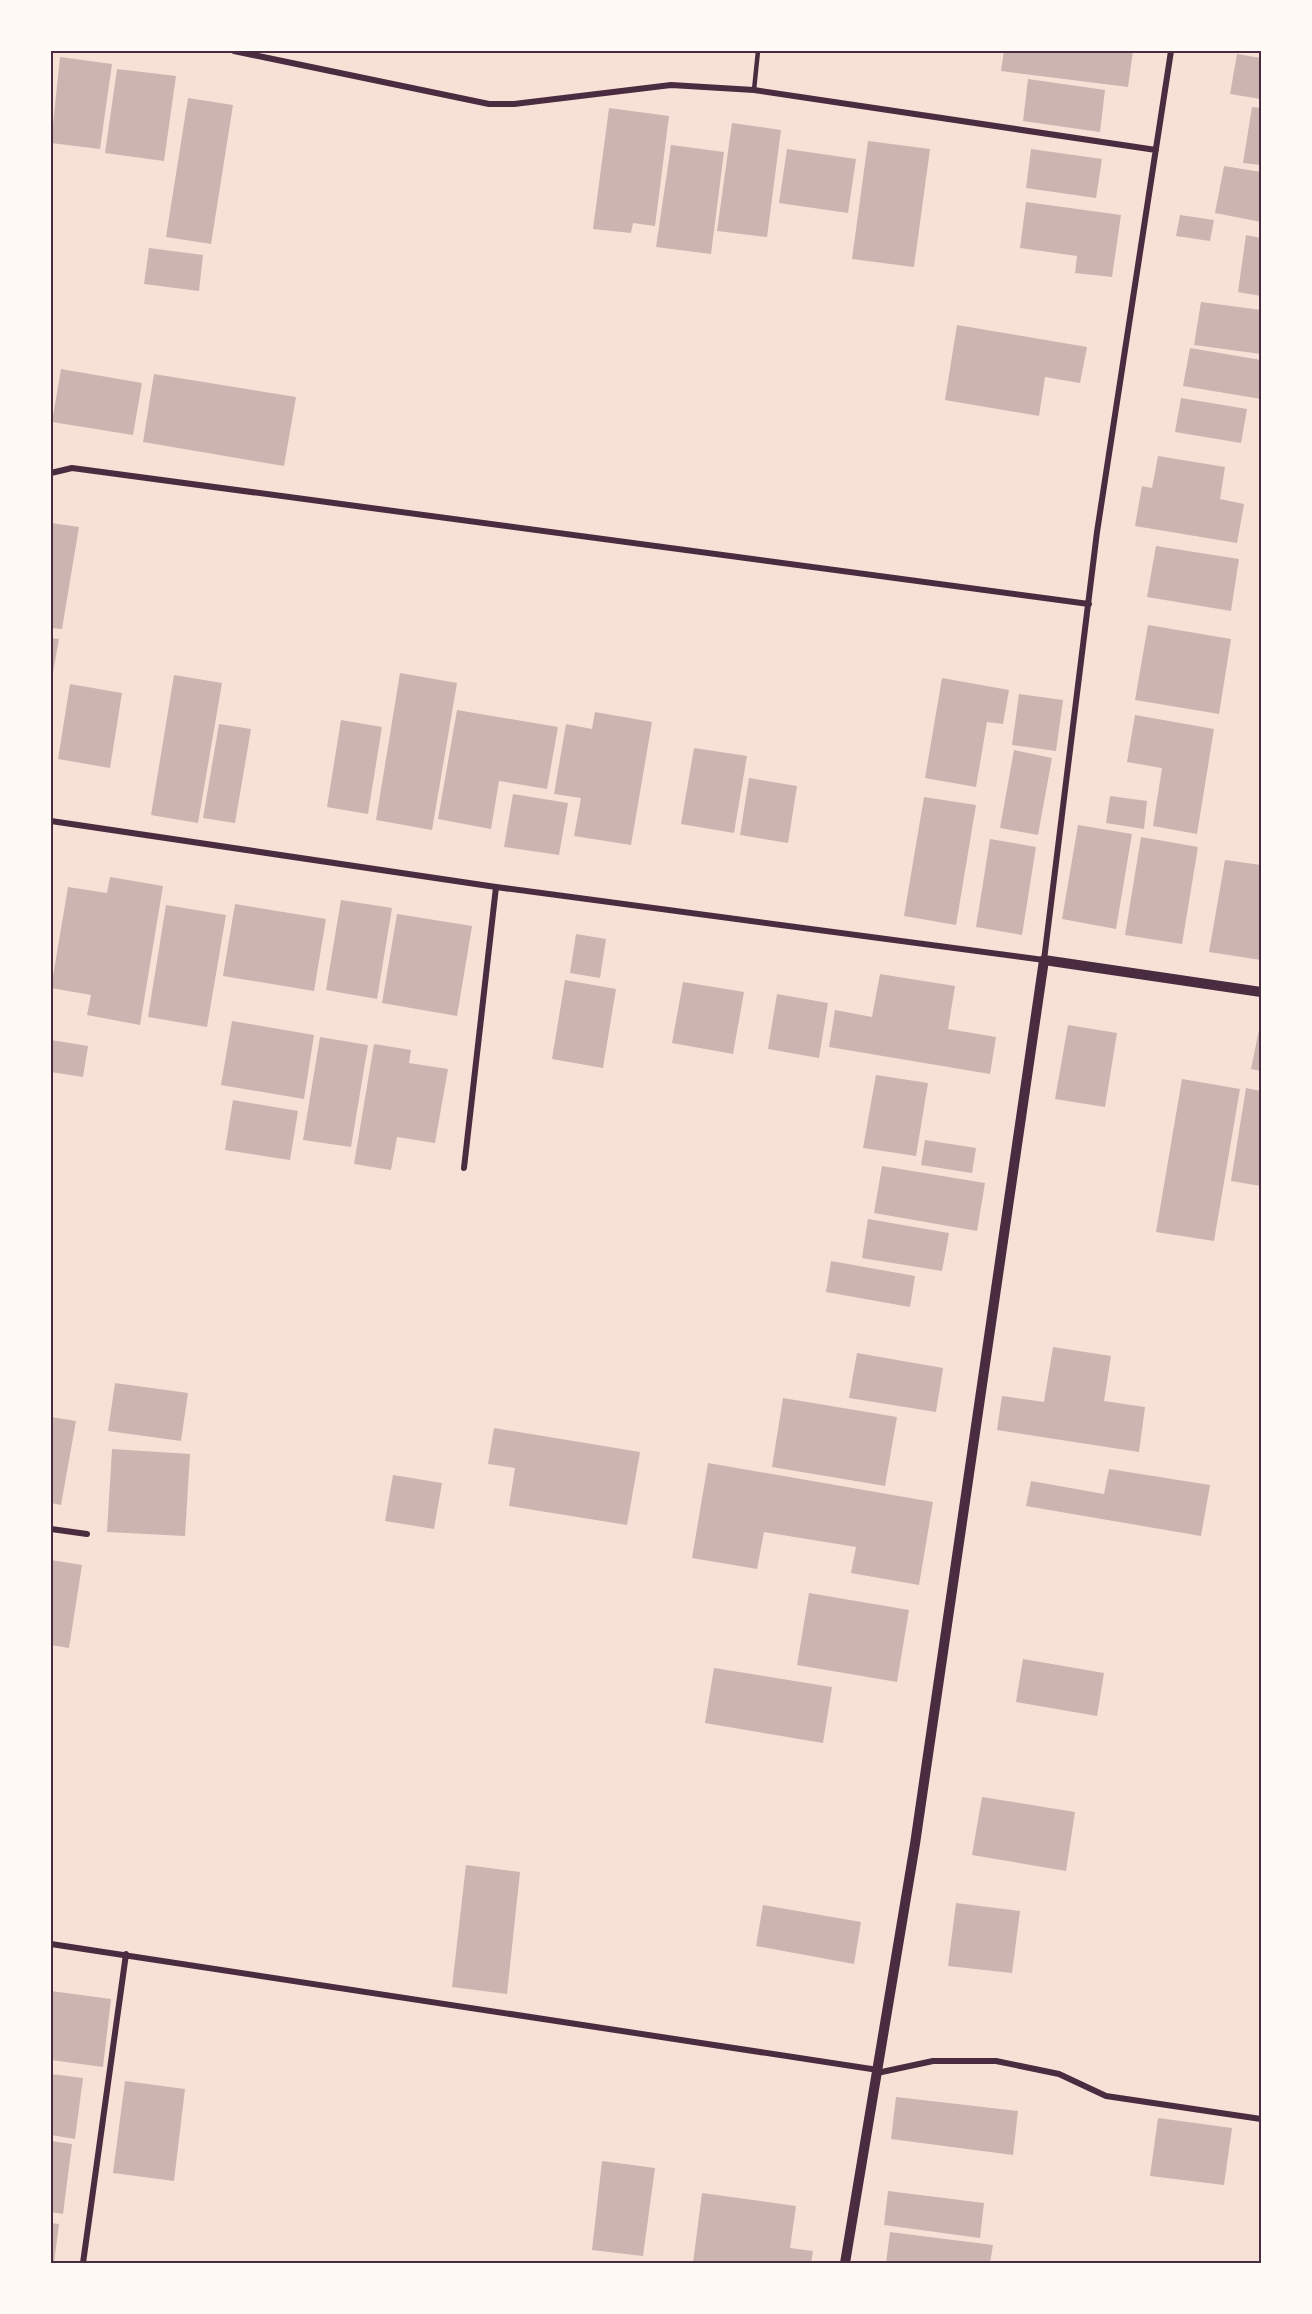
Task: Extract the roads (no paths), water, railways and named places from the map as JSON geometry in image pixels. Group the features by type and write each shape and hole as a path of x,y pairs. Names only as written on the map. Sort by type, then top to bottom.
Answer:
{"street":[{"path":"234,51 489,104 514,104 671,85 754,90 1156,150"},
{"path":"845,2263 915,1844 1044,960 1097,532 1171,51"},
{"path":"51,473 72,468 1089,604"},
{"path":"51,821 496,887 1044,960 1261,992"},
{"path":"464,1168 496,887"},
{"path":"51,1529 87,1534"},
{"path":"51,1944 877,2071 933,2061 996,2061 1059,2074 1106,2096 1261,2119"},
{"path":"83,2263 126,1954"}],"lane":[{"path":"754,90 758,51"}]}
